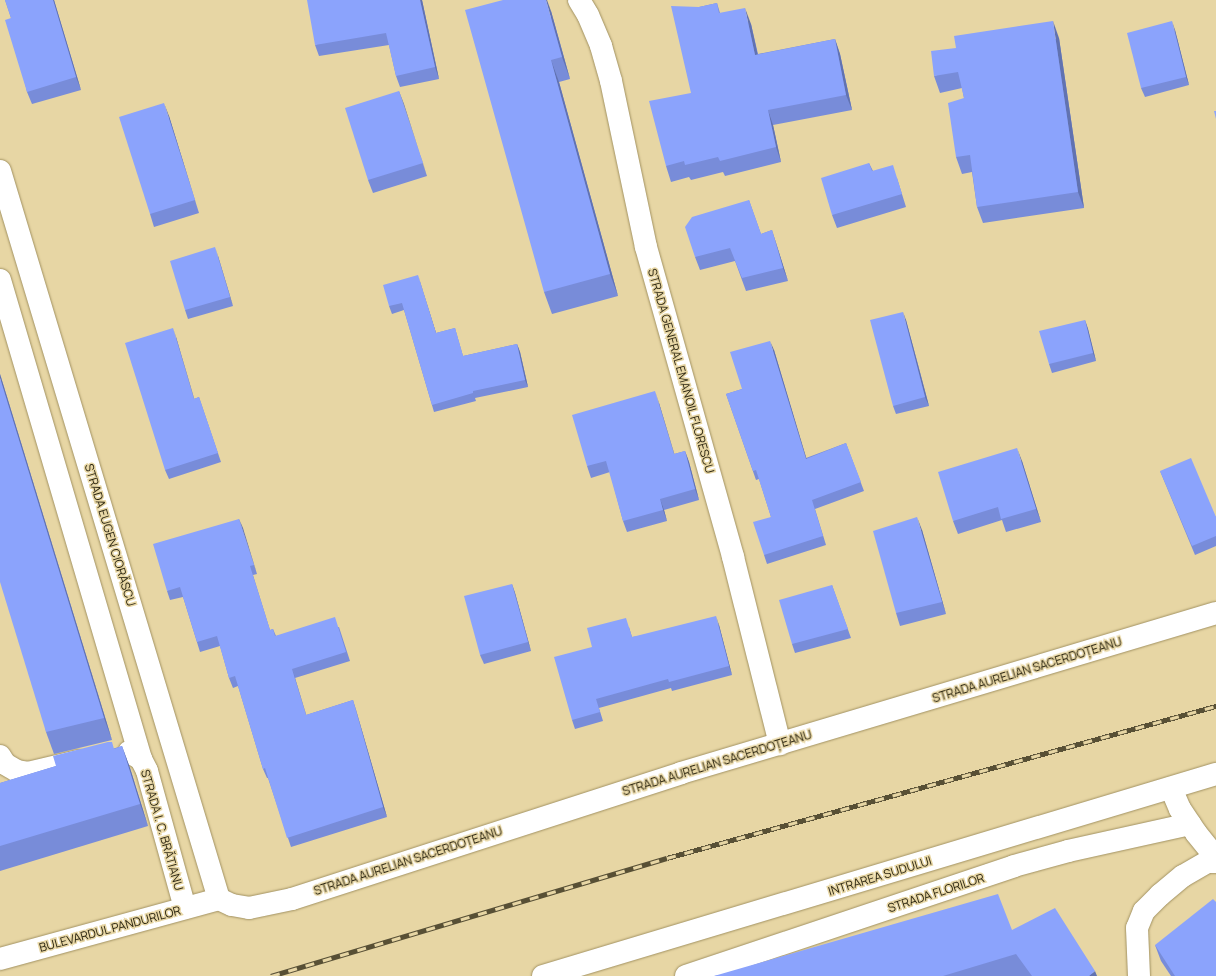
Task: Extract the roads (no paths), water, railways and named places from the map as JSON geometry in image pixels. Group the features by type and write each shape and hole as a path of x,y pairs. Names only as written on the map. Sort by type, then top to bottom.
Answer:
{"street":[{"name":"STRADA GENERAL EMANOIL FLORESCU","path":"579,0 588,15 601,46 611,81 646,247 733,557 780,744"},
{"name":"STRADA EUGEN CIORĂSCU","path":"0,174 219,899"},
{"path":"0,280 141,759"},
{"name":"STRADA AURELIAN SACERDOȚEANU","path":"219,899 232,905 249,908 292,899 680,773 1216,613"},
{"name":"STRADA I. C. BRĂTIANU","path":"0,756 5,764 17,771 28,773 104,755 128,752 141,759 146,771 185,908"},
{"name":"INTRAREA SUDULUI","path":"543,976 1216,774"},
{"path":"1171,788 1180,809 1216,858"},
{"name":"STRADA FLORILOR","path":"686,976 1014,866 1068,851 1190,824"},
{"path":"1139,976 1137,928 1144,911 1160,895 1183,876 1207,862 1216,862"},
{"name":"BULEVARDUL PANDURILOR","path":"0,959 219,899"}],"railway":[{"path":"271,976 667,858 1216,706"}]}
